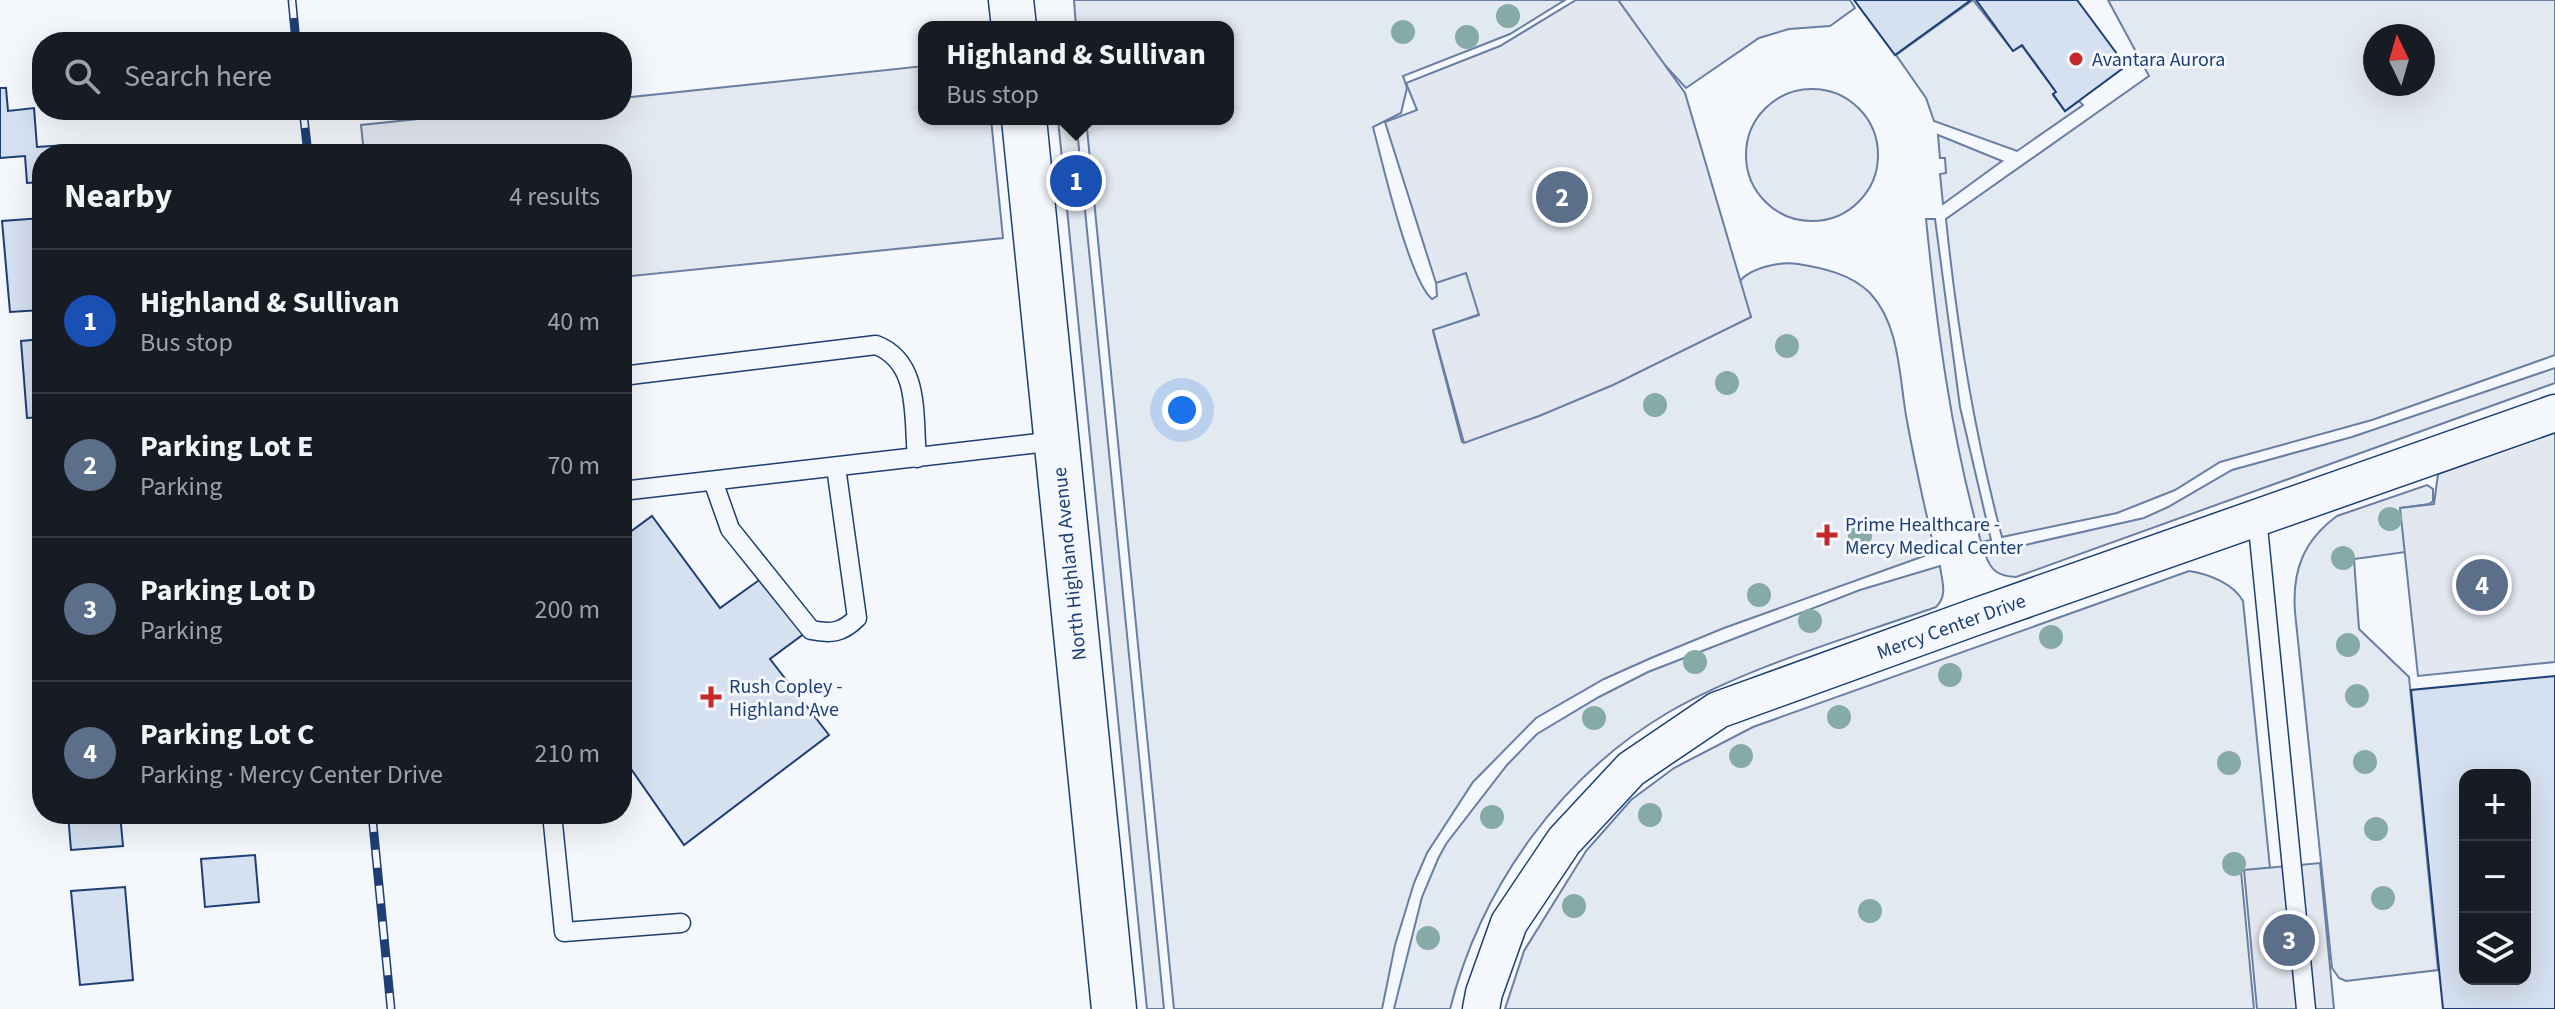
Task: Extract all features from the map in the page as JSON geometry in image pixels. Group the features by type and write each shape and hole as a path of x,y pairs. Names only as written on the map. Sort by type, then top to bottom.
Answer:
{"street":[{"path":"1011,0 1013,21"},
{"name":"North Highland Avenue","path":"1025,125 1114,1009"},
{"name":"Mercy Center Drive","path":"1481,1009 1509,923 1564,841 1631,769 1718,710 2555,413"}],"lane":[{"path":"632,375 876,345 889,350 901,361 910,377 917,458"},
{"path":"632,490 1056,441"},
{"path":"713,481 730,529 811,630 831,634 847,629 857,618 836,467"},
{"path":"2257,517 2306,1009"},
{"path":"553,824 564,932 681,923"}],"shaded area":[{"path":"1074,0 1565,0 1510,34 1403,76 1407,88 1401,113 1373,127 1397,219 1423,288 1432,299 1437,296 1436,282 1466,272 1480,314 1433,331 1462,442 1613,383 1751,317 1737,285 1748,274 1764,267 1798,264 1827,270 1854,281 1870,293 1880,306 1893,337 1910,437 1935,552 1724,628 1651,658 1604,679 1536,718 1473,782 1427,853 1414,883 1395,945 1382,1009 1174,1009 1087,125 1234,125 1234,21 1076,21"},
{"path":"1576,0 1618,0 1685,93 1751,317 1613,385 1464,443 1433,330 1479,315 1466,273 1436,283 1385,122 1417,110 1406,83 1500,46"},
{"path":"1618,0 1850,0 1855,8 1830,26 1789,29 1759,38 1686,88 1662,62"},
{"path":"1973,0 2013,51 2022,46 2056,92 2053,95 2065,111 2079,101 2083,105 2017,151 1934,121 1926,98 1896,55"},
{"path":"2108,0 2555,0 2555,355 2372,420 2220,462 2175,490 2117,513 2002,537 1968,379 1946,219 2149,76"},
{"path":"918,67 918,125 992,125 1003,238 632,276 632,144 363,144 361,125 409,120 632,120 632,97"},
{"path":"1812,89 1837,94 1859,108 1873,130 1878,155 1873,180 1859,202 1837,216 1812,221 1787,216 1765,202 1751,180 1746,155 1751,130 1765,108 1787,94"},
{"path":"1059,125 1077,125 1164,1009 1147,1009"},
{"path":"1938,135 2002,161 1943,204 1940,174 1946,173 1945,158 1940,158"},
{"path":"1926,219 1935,219 1960,407 1991,540 1981,542 1961,462 1946,382"},
{"path":"2555,368 2555,383 2016,577 1996,572 1985,554 2144,518 2232,470 2352,437"},
{"path":"2555,432 2555,662 2418,676 2400,508 2434,504 2438,474"},
{"path":"2427,485 2433,489 2433,501 2401,508 2406,552 2354,559 2359,629 2409,677 2438,970 2346,981 2339,978 2332,968 2295,612 2298,570 2308,547 2337,516"},
{"path":"1940,566 1943,593 1936,607 1800,654 1700,696 1630,738 1593,768 1530,839 1504,878 1482,920 1450,1009 1394,1009 1422,897 1438,859 1446,844 1507,765 1537,734 1648,672 1860,590"},
{"path":"2189,571 2219,580 2233,589 2243,601 2270,868 2241,871 2254,1009 1505,1009 1524,951 1586,851 1631,800 1674,768 1753,727"},
{"path":"2320,863 2334,1009 2257,1009 2244,870"}],"building":[{"path":"1854,0 1971,0 1895,55"},
{"name":"Avantara Aurora","path":"1976,0 2077,0 2126,66 2065,111 2053,94 2056,92 2022,45 2013,51"},
{"path":"0,88 6,88 8,111 32,108 37,144 32,144 32,183 27,183 25,156 0,158"},
{"path":"32,219 32,311 10,312 2,221"},
{"path":"32,340 32,418 27,418 21,341"},
{"name":"Rush Copley - Highland Ave","path":"652,516 720,608 762,578 805,633 770,659 829,735 684,845 632,770 632,531"},
{"path":"2555,676 2555,1009 2443,1009 2411,690"},
{"path":"69,824 121,824 123,846 71,850"},
{"path":"255,855 259,902 205,907 201,859"},
{"path":"125,887 133,980 80,985 71,891"}],"railway":[{"path":"292,0 295,32"},
{"path":"304,120 307,144"},
{"path":"373,824 391,1009"}],"place":[{"name":"Avantara Aurora","path":"2076,59"},
{"name":"Highland & Sullivan","path":"1076,181"},
{"name":"Parking Lot E","path":"1562,197"},
{"name":"Prime Healthcare - Mercy Medical Center","path":"1827,535"},
{"name":"Parking Lot C","path":"2482,585"},
{"name":"Rush Copley - Highland Ave","path":"711,697"},
{"name":"Parking Lot D","path":"2289,940"}]}
